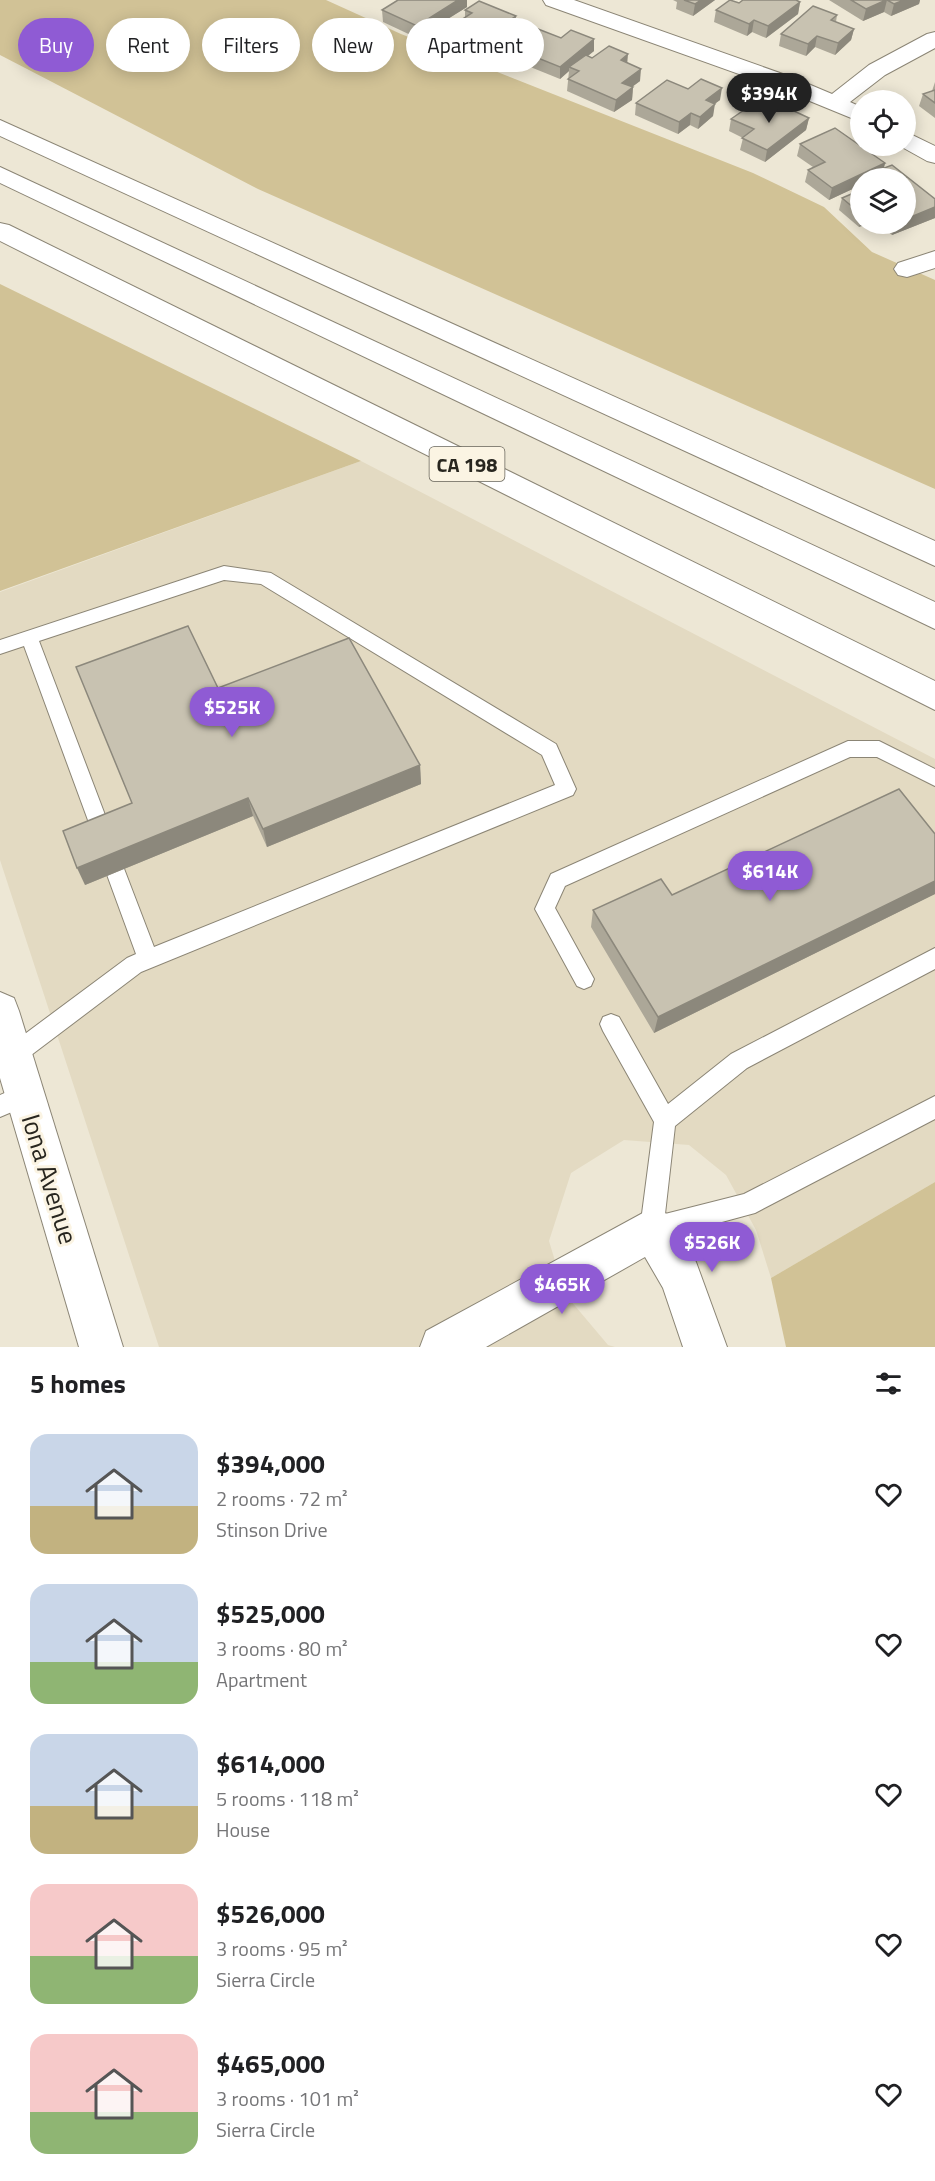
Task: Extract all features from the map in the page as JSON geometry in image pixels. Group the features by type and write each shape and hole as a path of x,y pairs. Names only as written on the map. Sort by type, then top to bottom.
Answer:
{"main road":[{"path":"554,0 776,79 850,110"},
{"path":"835,103 877,70 935,39"},
{"path":"0,120 33,142"},
{"path":"0,127 935,552"},
{"path":"916,145 935,156"},
{"name":"CA 198","path":"0,174 935,616"},
{"name":"CA 198","path":"0,231 935,696"},
{"path":"907,269 935,259"},
{"name":"Iona Avenue","path":"0,1011 14,1056 12,1100 101,1347"},
{"path":"441,1347 652,1229 681,1277 705,1347"}],"lane":[{"path":"0,647 159,592 224,573 265,578 549,750 566,789 134,965 14,1056"},
{"path":"29,637 103,836"},
{"path":"584,979 545,909 558,880 848,749 879,748 935,778"},
{"path":"116,872 148,959"},
{"path":"665,1120 739,1062 935,958"},
{"path":"611,1024 665,1120 652,1229 747,1205 935,1107"}],"shaded area":[{"path":"0,0 326,0 366,18 312,18 312,72 394,72 394,31 406,36 406,72 497,72 753,173 824,207 850,231 850,234 872,252 935,280 935,489 258,189 33,72 94,72 94,18 18,18 18,64 0,55"},
{"path":"0,284 361,461 0,591"},
{"path":"361,461 935,759 935,1182 771,1278 756,1230 726,1175 689,1145 624,1140 571,1173 549,1241 565,1294 608,1345 615,1347 159,1347 0,860 0,592"},
{"path":"935,1182 935,1347 786,1347 771,1278"}],"building":[{"path":"398,0 458,0 430,18 406,18 406,21 382,10"},
{"path":"684,0 701,0 695,4"},
{"path":"730,0 739,3 743,0 796,0 800,2 768,26 754,20 749,24 716,10"},
{"path":"851,0 886,0 866,9"},
{"path":"887,0 904,0 894,4"},
{"path":"479,1 516,16 513,18 464,18 472,13 465,10"},
{"path":"813,6 837,15 831,20 854,29 838,43 817,36 808,44 781,34"},
{"path":"571,30 594,39 560,67 544,61 544,31 561,38"},
{"path":"609,46 628,54 621,60 641,69 622,83 633,87 616,100 568,79 579,71 569,67 586,55 592,58"},
{"path":"701,79 722,88 706,100 715,104 700,117 691,113 679,122 636,103 667,80 688,89"},
{"path":"935,90 935,103 923,94"},
{"path":"754,103 769,109 777,103 809,118 767,150 742,138 754,129 731,119"},
{"path":"835,128 850,138 850,156 875,156 885,163 874,168 850,168 850,180 832,188 808,170 825,162 800,144"},
{"path":"916,184 935,199 935,207 916,215"},
{"path":"850,195 850,205 842,198"},
{"path":"188,626 218,688 349,638 420,765 263,829 248,798 77,868 63,831 132,803 76,667"},
{"path":"899,789 935,834 935,881 658,1017 593,910 661,879 672,895"}]}
